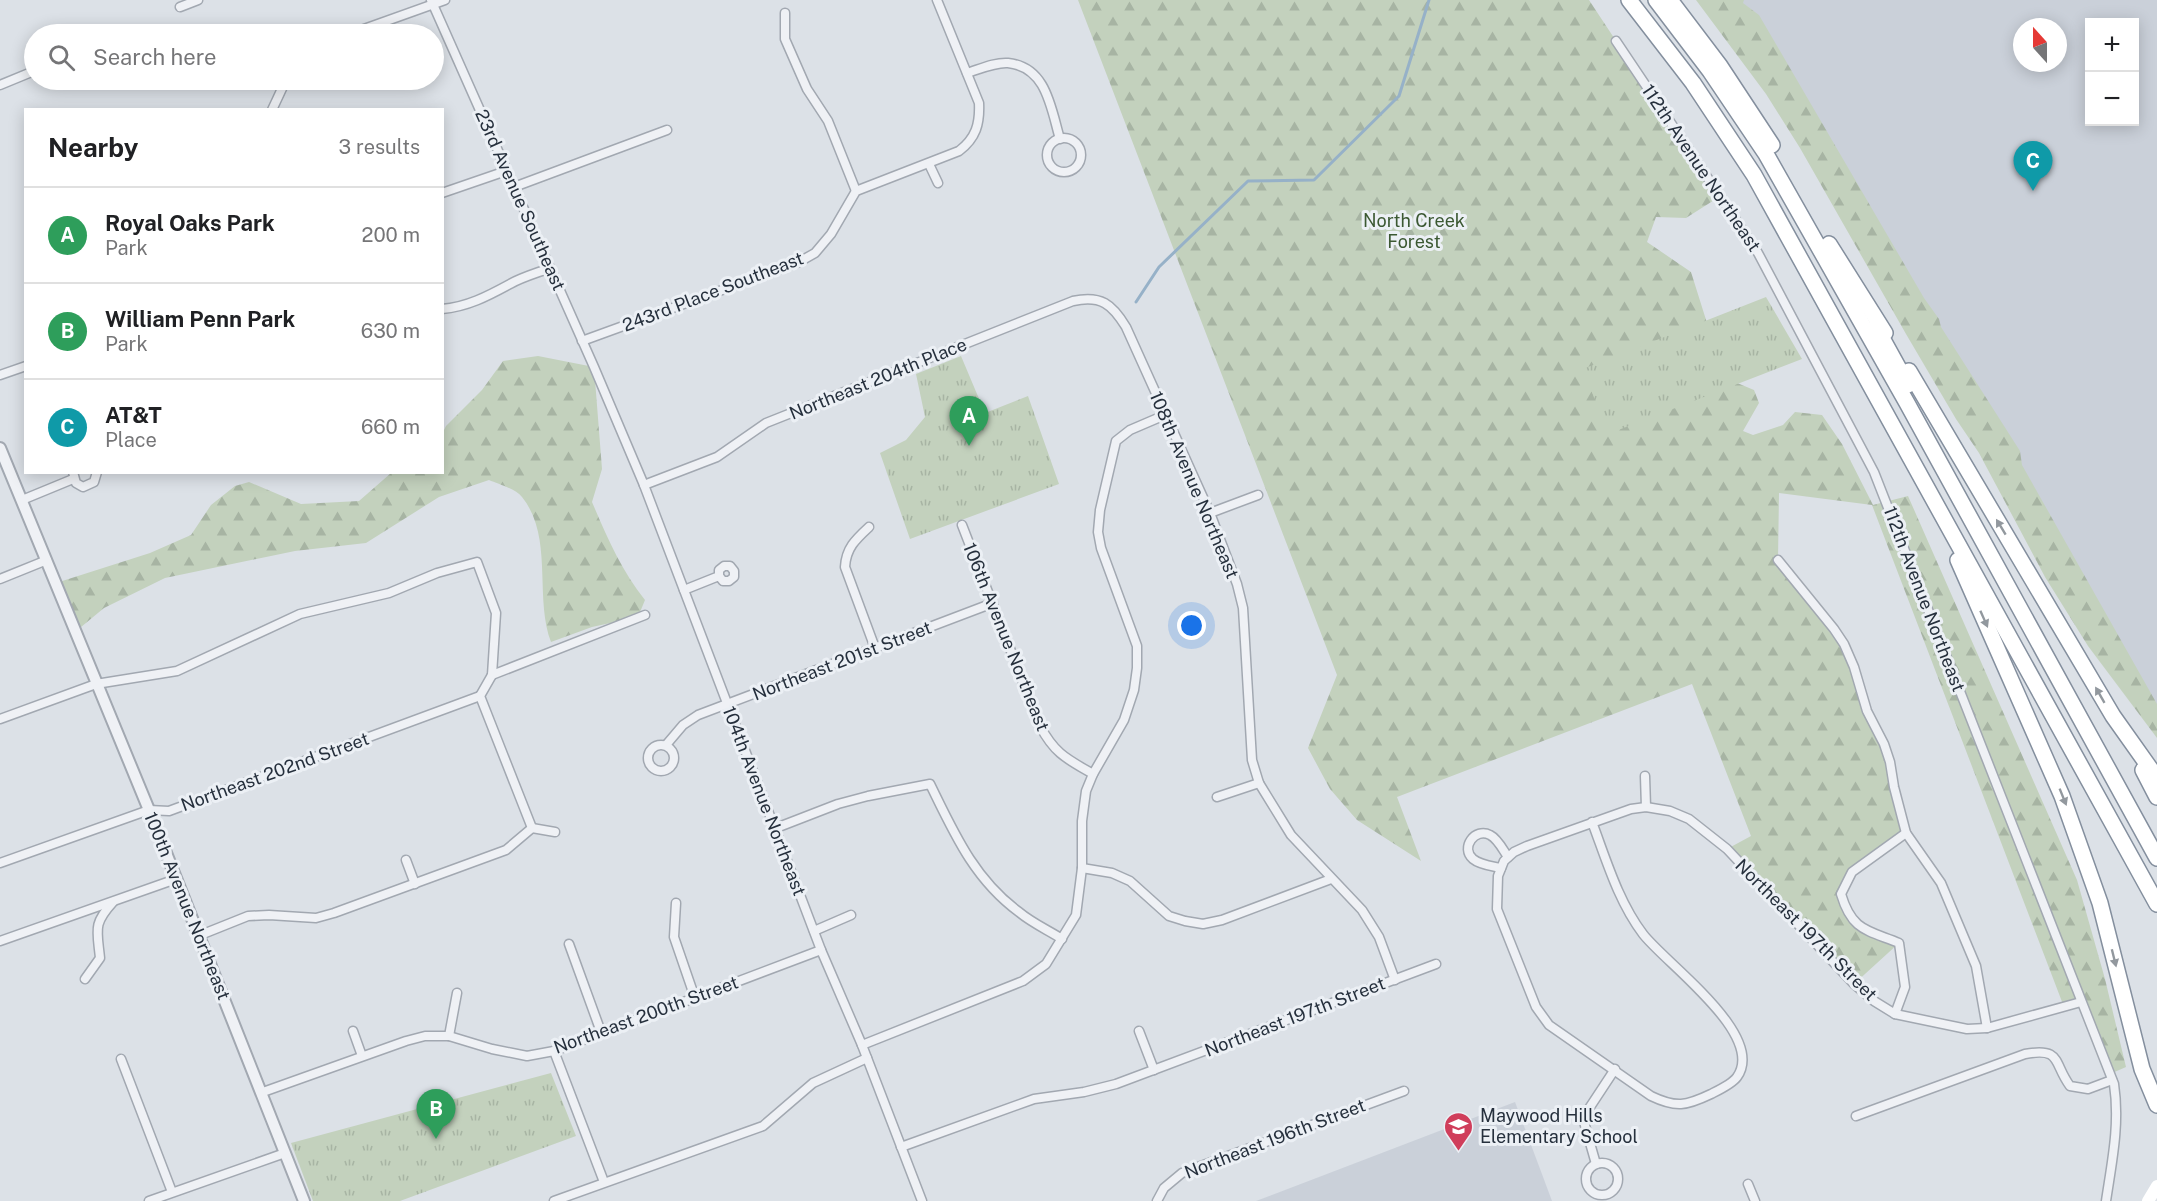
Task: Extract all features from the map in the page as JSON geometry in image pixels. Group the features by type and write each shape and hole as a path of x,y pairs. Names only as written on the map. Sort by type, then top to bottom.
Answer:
{"highway":[{"path":"1629,0 1693,83 1754,176 1939,506 2157,904"},
{"path":"1638,0 1718,106 1779,205 2157,889"},
{"path":"1656,0 1731,100 1790,195 2157,858"},
{"path":"1670,0 1758,122 1903,376 2157,840"},
{"path":"1828,244 1917,384 2113,716 2157,797"},
{"path":"1939,506 1953,549 2058,785 2077,835 2100,903 2142,1069 2157,1105"},
{"path":"2113,716 2157,778"}],"main road":[{"path":"2148,1201 2157,1186"}],"street":[{"path":"180,7 198,0"},
{"path":"376,24 432,2 445,0"},
{"path":"785,13 785,39 807,89 828,121 856,191 958,152 969,143 976,132 980,118 980,103 937,0"},
{"name":"23rd Avenue Southeast","path":"432,2 442,24"},
{"name":"23rd Avenue Southeast","path":"444,29 608,400"},
{"name":"112th Avenue Northeast","path":"1616,41 1758,253 1874,472 2112,1080 2117,1103 2117,1130 2106,1201"},
{"path":"968,73 1007,63 1028,69 1037,76 1045,89 1059,139"},
{"path":"0,85 24,75"},
{"path":"273,108 281,90"},
{"path":"514,187 667,130"},
{"path":"1059,139 1074,141 1080,148 1080,162 1069,172 1055,170 1049,162 1049,148 1059,139"},
{"path":"929,164 938,183"},
{"path":"444,192 506,171"},
{"name":"243rd Place Southeast","path":"582,341 799,262 815,253 831,234 856,191"},
{"path":"444,309 459,308 550,268"},
{"name":"Northeast 204th Place","path":"644,485 717,457 766,423 1073,301 1086,298 1100,301 1116,311"},
{"name":"108th Avenue Northeast","path":"1116,311 1126,327 1210,513 1237,584 1243,608 1252,760 1259,783 1291,835 1362,910 1379,937 1395,980"},
{"path":"0,375 24,367"},
{"name":"104th Avenue Northeast","path":"608,400 644,485 814,932 862,1045 922,1201"},
{"path":"862,1045 1023,981 1046,964 1076,915 1082,868 1082,820 1086,791 1093,774 1124,720 1134,690 1137,668 1137,646 1101,548 1098,532 1100,510 1116,441 1130,430 1165,416"},
{"name":"100th Avenue Northeast","path":"0,448 263,1092 304,1201"},
{"path":"22,500 73,476 79,486 87,487 94,482 96,474"},
{"path":"1210,513 1258,495"},
{"name":"106th Avenue Northeast","path":"962,525 1049,744 1061,755 1093,774"},
{"path":"869,527 852,544 846,556 845,567 875,648"},
{"path":"0,579 47,560"},
{"path":"1778,560 1834,628 1844,644 1854,667 1867,711 1884,744 1890,762 1893,787 1906,833 1941,883 1976,966 1987,1028"},
{"path":"0,719 96,684 177,671 300,614 389,593 437,573 477,562 496,613 492,675 480,696 532,828"},
{"path":"684,590 719,576"},
{"name":"Northeast 201st Street","path":"666,745 675,732 690,720 709,710 993,603"},
{"path":"492,675 645,615"},
{"name":"Northeast 202nd Street","path":"0,863 149,810 169,812 480,696"},
{"path":"1646,776 1646,807"},
{"path":"1217,797 1259,783"},
{"path":"776,828 838,804 930,784 966,856 989,884 1020,914 1062,939"},
{"name":"Northeast 197th Street","path":"1504,862 1527,846 1631,809 1646,807 1670,811 1689,819 1726,849 1854,984 1874,1001 1895,1014 1956,1028 1977,1030 2081,1002"},
{"path":"1504,862 1479,862 1472,858 1468,849 1470,840 1476,835 1488,834 1495,839 1504,862 1498,876 1497,909 1536,1007 1549,1025 1651,1096 1668,1104 1691,1103 1720,1089 1737,1077 1742,1063 1740,1044 1733,1029 1700,989 1676,969 1643,934 1622,899 1592,822"},
{"path":"532,828 555,832"},
{"path":"198,936 248,916 315,918 334,913 506,850 532,828"},
{"path":"1895,1014 1905,987 1899,943 1856,926 1845,909 1841,894 1852,872 1906,833"},
{"path":"406,860 416,884"},
{"path":"1082,868 1112,873 1130,881 1169,916 1203,924 1222,920 1331,879"},
{"path":"0,941 176,879"},
{"path":"85,979 100,958 97,929 100,916 113,901"},
{"path":"676,903 674,938 695,998"},
{"path":"814,932 851,915"},
{"path":"569,944 601,1032"},
{"name":"Northeast 200th Street","path":"263,1092 416,1038 449,1036 492,1049 527,1056 554,1051 821,950"},
{"name":"Northeast 197th Street","path":"901,1147 1034,1099 1084,1092 1116,1084 1436,964"},
{"path":"449,1036 457,993"},
{"path":"353,1030 362,1056"},
{"path":"1139,1031 1154,1070"},
{"path":"554,1051 604,1182"},
{"path":"1856,1116 2037,1051 2051,1053 2057,1059 2070,1086 2088,1089 2112,1080"},
{"path":"554,1201 763,1126 813,1083 867,1058"},
{"path":"121,1059 172,1192"},
{"path":"1596,1164 1584,1122 1588,1110 1615,1069"},
{"name":"Northeast 196th Street","path":"1157,1201 1164,1188 1182,1173 1404,1091"},
{"path":"149,1201 285,1153"},
{"path":"1596,1164 1609,1164 1618,1174 1618,1184 1610,1197 1600,1195 1588,1188 1586,1174 1596,1164"},
{"path":"1748,1184 1755,1201"}],"shaded area":[{"path":"1732,0 2157,0 2157,723"},
{"name":"Maywood Hills Elementary School","path":"1515,1102 1552,1201 1256,1201"}],"green space":[{"name":"North Creek Forest","path":"1078,0 1589,0 1719,197 1686,218 1656,217 1647,242 1691,272 1707,323 1706,370 1754,390 1759,403 1743,431 1753,435 1783,425 1795,412 1822,415 1842,444 1873,505 1908,496 2077,880 2105,979 2126,1067 2110,1074 2081,1003 2064,1007 1872,505 1779,493 1778,560 1834,629 1884,744 1906,833 1852,872 1841,894 1856,926 1899,943 1854,984 1727,849 1751,836 1692,684 1397,797 1421,861 1357,820 1330,789 1308,748 1337,675"},
{"path":"1696,0 1744,0 1743,3 1759,15 1924,298 1939,319 1941,327 2020,451 2022,465 2157,704 2157,738 2088,646 2045,577 1979,453 1956,419 1906,334 1800,148 1766,94"},
{"path":"1766,297 1802,359 1608,434 1583,369"},
{"path":"538,356 594,367 602,469 592,502 622,565 645,600 638,617 592,627 551,642 544,606 541,549 532,513 519,494 489,480 439,497 366,543 295,551 165,578 104,608 75,632 56,583 150,553 191,535 211,505 235,486 249,482 301,504 359,501 390,474 444,474 444,430 446,426 482,390 503,361"},
{"path":"961,356 985,413 1028,396 1059,484 910,539 880,453 906,440 925,417 916,374"},
{"path":"551,1073 576,1136 400,1201 313,1201 291,1143"}],"waterway":[{"path":"1136,302 1159,267 1248,181 1314,180 1399,96 1429,0"}],"place":[{"name":"AT&T","path":"2033,191"},
{"name":"Royal Oaks Park","path":"969,446"},
{"name":"William Penn Park","path":"436,1139"},
{"name":"Maywood Hills Elementary School","path":"1459,1152"}]}
